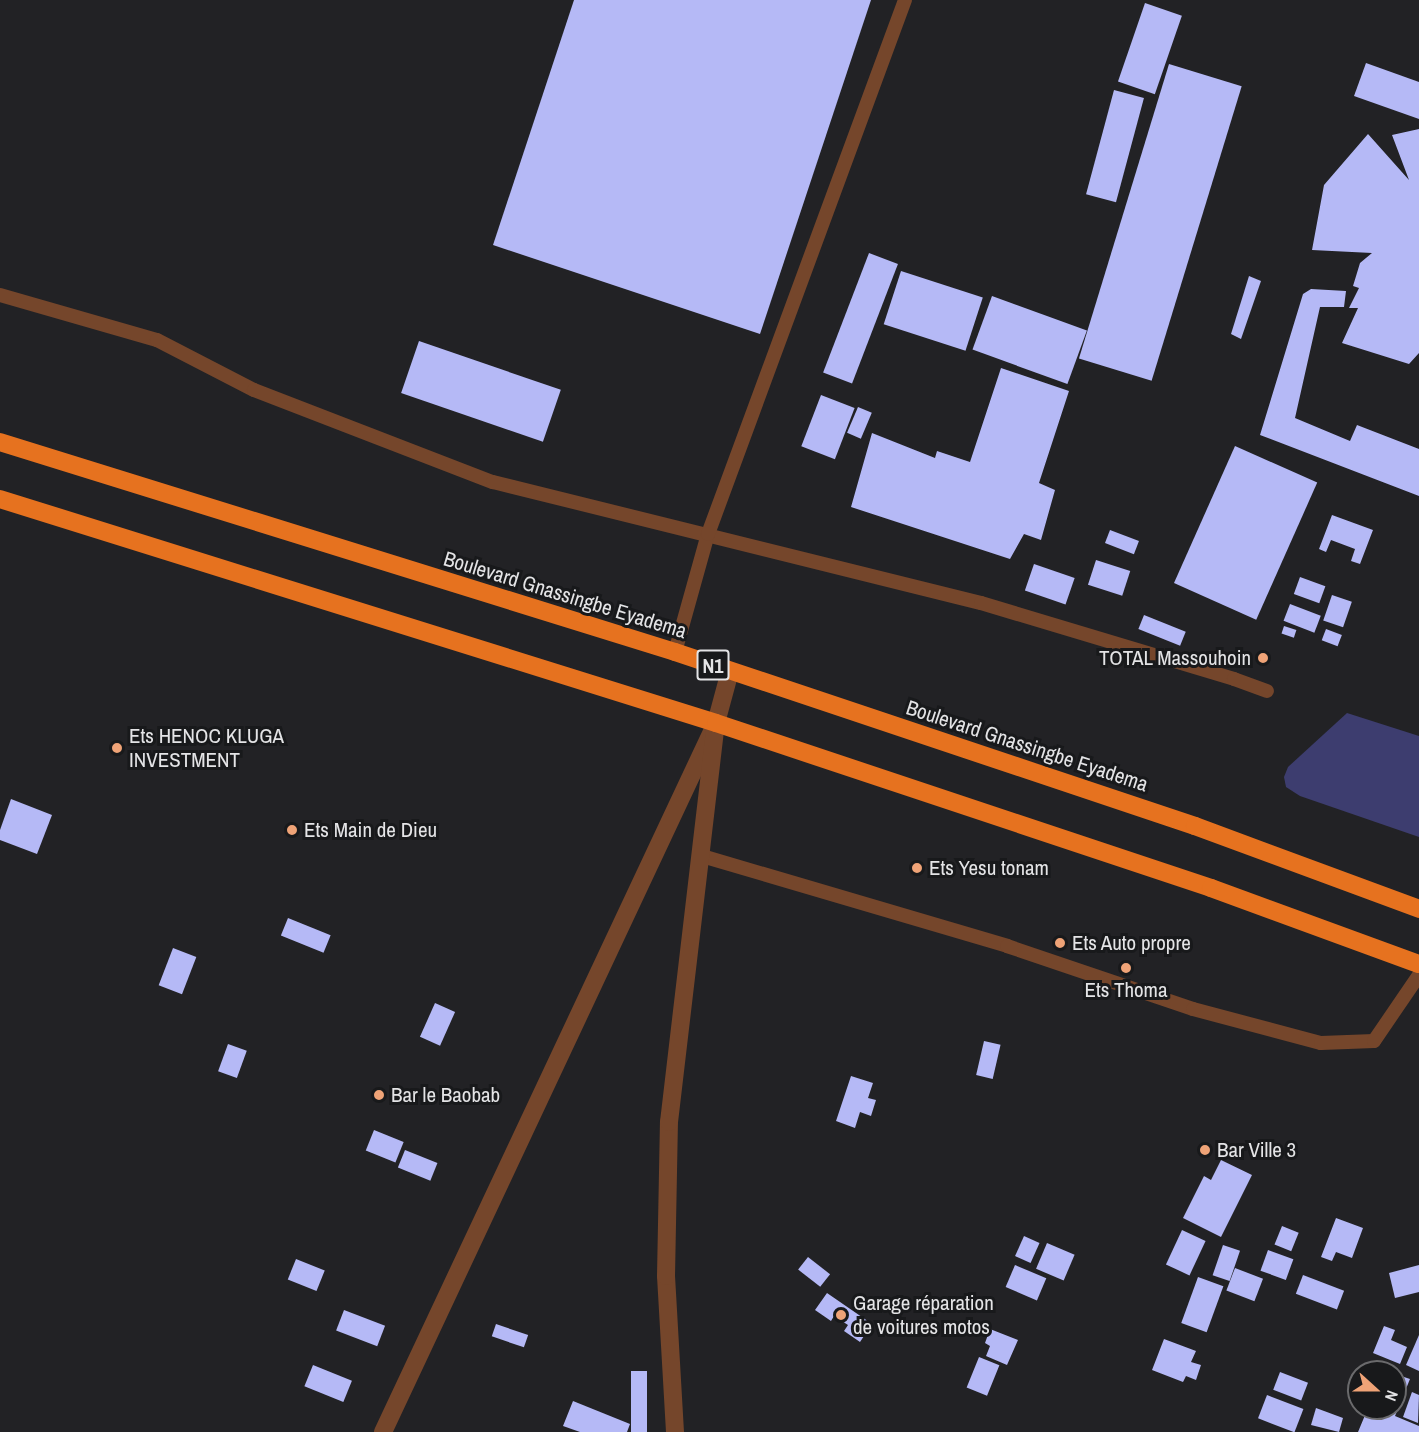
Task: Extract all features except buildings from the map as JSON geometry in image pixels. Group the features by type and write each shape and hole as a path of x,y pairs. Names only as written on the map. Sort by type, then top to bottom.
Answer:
{"highway":[{"name":"Boulevard Gnassingbe Eyadema","path":"0,442 730,670 1195,826 1419,909"},
{"path":"0,499 716,723 1211,888 1419,964"}],"street":[{"path":"675,1432 666,1276 669,1122 716,723 730,670"},
{"path":"383,1432 716,723"}],"lane":[{"path":"675,652 708,534 905,0"},
{"path":"0,295 157,340 254,390 493,482 708,534 880,580 981,603 1267,691"},
{"path":"702,856 1007,946 1193,1009 1321,1043 1374,1041 1419,975"}],"shaded area":[{"path":"1347,713 1419,736 1419,837 1300,796 1286,787 1284,777 1288,767"}],"place":[{"name":"TOTAL Massouhoin","path":"1263,658"},
{"name":"Ets HENOC KLUGA INVESTMENT","path":"117,748"},
{"name":"Ets Main de Dieu","path":"292,830"},
{"name":"Ets Yesu tonam","path":"917,868"},
{"name":"Ets Auto propre","path":"1060,943"},
{"name":"Ets Thoma","path":"1126,968"},
{"name":"Bar le Baobab","path":"379,1095"},
{"name":"Bar Ville 3","path":"1205,1150"},
{"name":"Garage réparation de voitures motos","path":"841,1315"}]}
